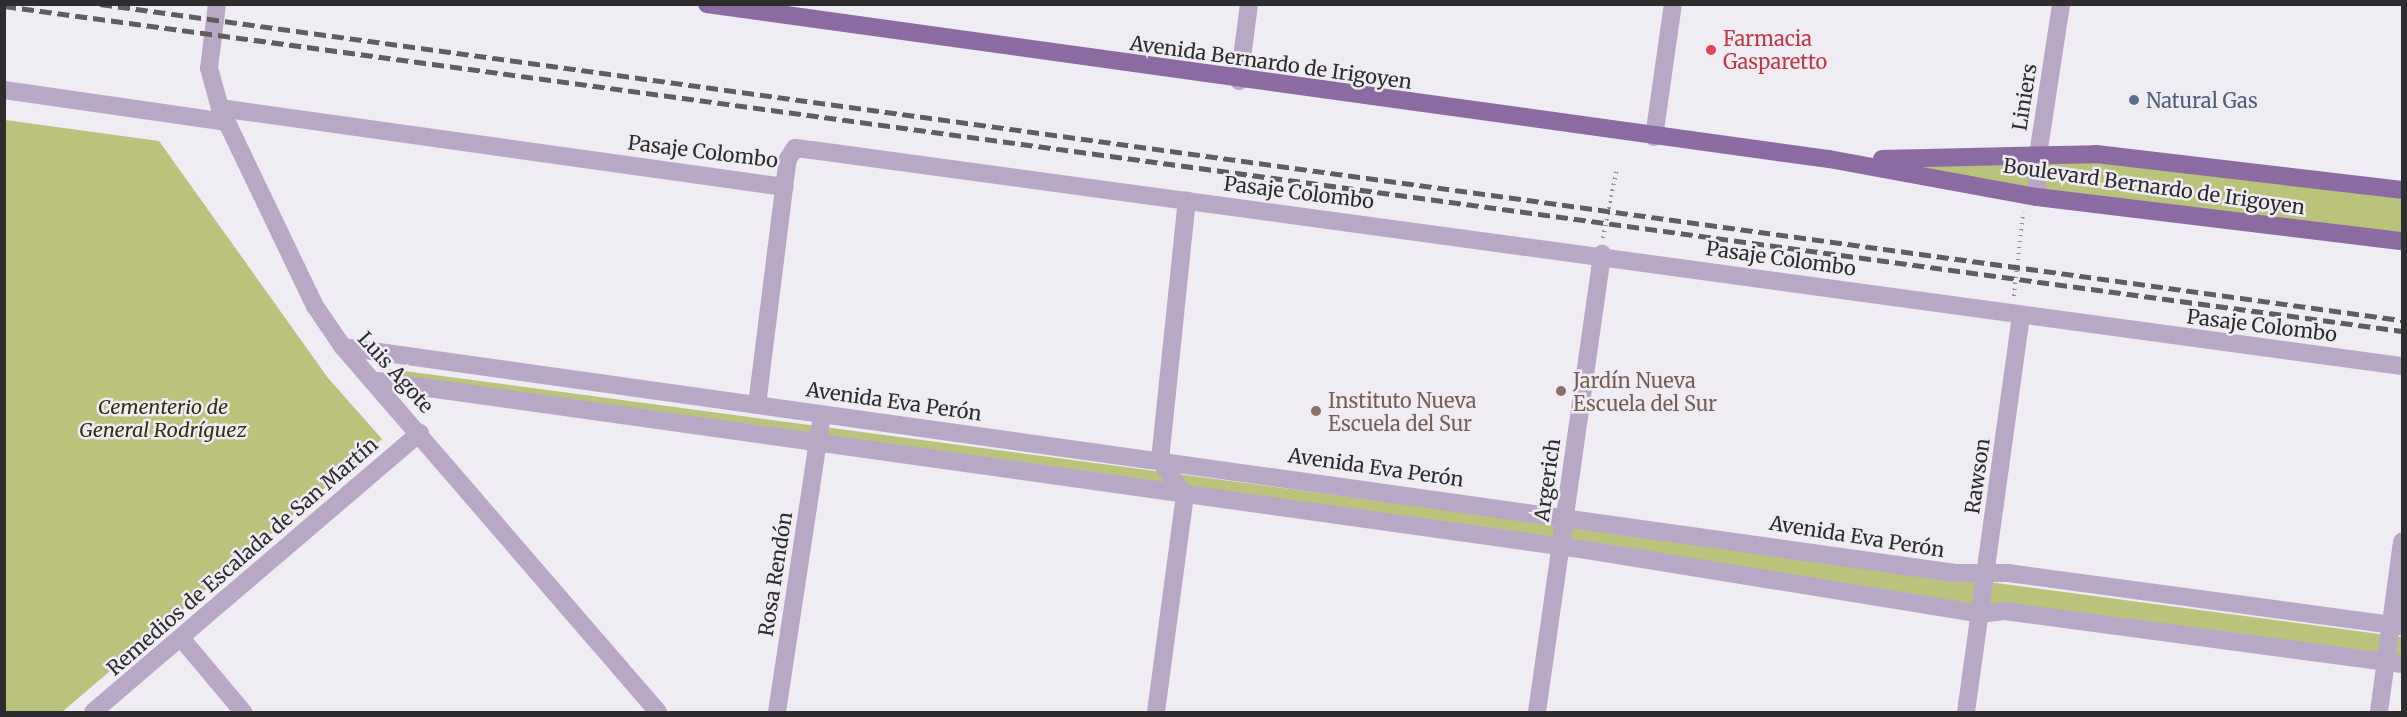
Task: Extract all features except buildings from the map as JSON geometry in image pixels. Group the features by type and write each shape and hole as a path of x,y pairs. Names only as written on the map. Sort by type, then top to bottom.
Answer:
{"main road":[{"name":"Avenida Bernardo de Irigoyen","path":"707,4 818,12 1239,81 1829,159"},
{"name":"Boulevard Bernardo de Irigoyen","path":"1829,159 2096,154 2403,190"},
{"name":"Boulevard Bernardo de Irigoyen","path":"1829,159 2037,197 2403,241"}],"street":[{"name":"Luis Agote","path":"217,4 209,68 223,115 315,306 343,347 378,381 658,712"},
{"path":"1239,81 1249,4"},
{"path":"1654,137 1672,4"},
{"name":"Liniers","path":"2037,197 2038,156 2061,4"},
{"name":"Pasaje Colombo","path":"4,90 223,115 784,187 788,159 795,148 1602,254 2021,316 2403,366"},
{"path":"757,405 784,187"},
{"path":"1156,712 1185,496 1160,460 1187,200"},
{"name":"Argerich","path":"1537,712 1602,254"},
{"name":"Rawson","path":"1966,712 2021,316"},
{"name":"Avenida Eva Perón","path":"343,347 822,415 1565,515 1986,578 2008,573 2397,625"},
{"path":"378,381 1560,547 1980,614 2004,611 2395,663"},
{"name":"Rosa Rendón","path":"777,712 822,415"},
{"name":"Remedios de Escalada de San Martín","path":"93,712 420,433"},
{"path":"2379,712 2395,663 2403,542"},
{"path":"181,638 243,712"}],"path":[{"path":"1602,254 1617,168"},
{"path":"2021,316 2012,290 2018,217 2037,197"}],"green space":[{"name":"Cementerio de General Rodríguez","path":"5,120 159,141 328,378 382,439 62,712 5,712"},
{"path":"2038,155 2402,190 2402,241 1829,159"},
{"path":"389,369 2402,637 2402,658 2011,606 1943,602 391,380"}],"railway":[{"path":"100,4 2402,320"},
{"path":"4,6 2402,331"}],"place":[{"name":"Farmacia Gasparetto","path":"1711,50"},
{"name":"Natural Gas","path":"2134,100"},
{"name":"Jardín Nueva Escuela del Sur","path":"1561,391"},
{"name":"Instituto Nueva Escuela del Sur","path":"1316,411"}]}
